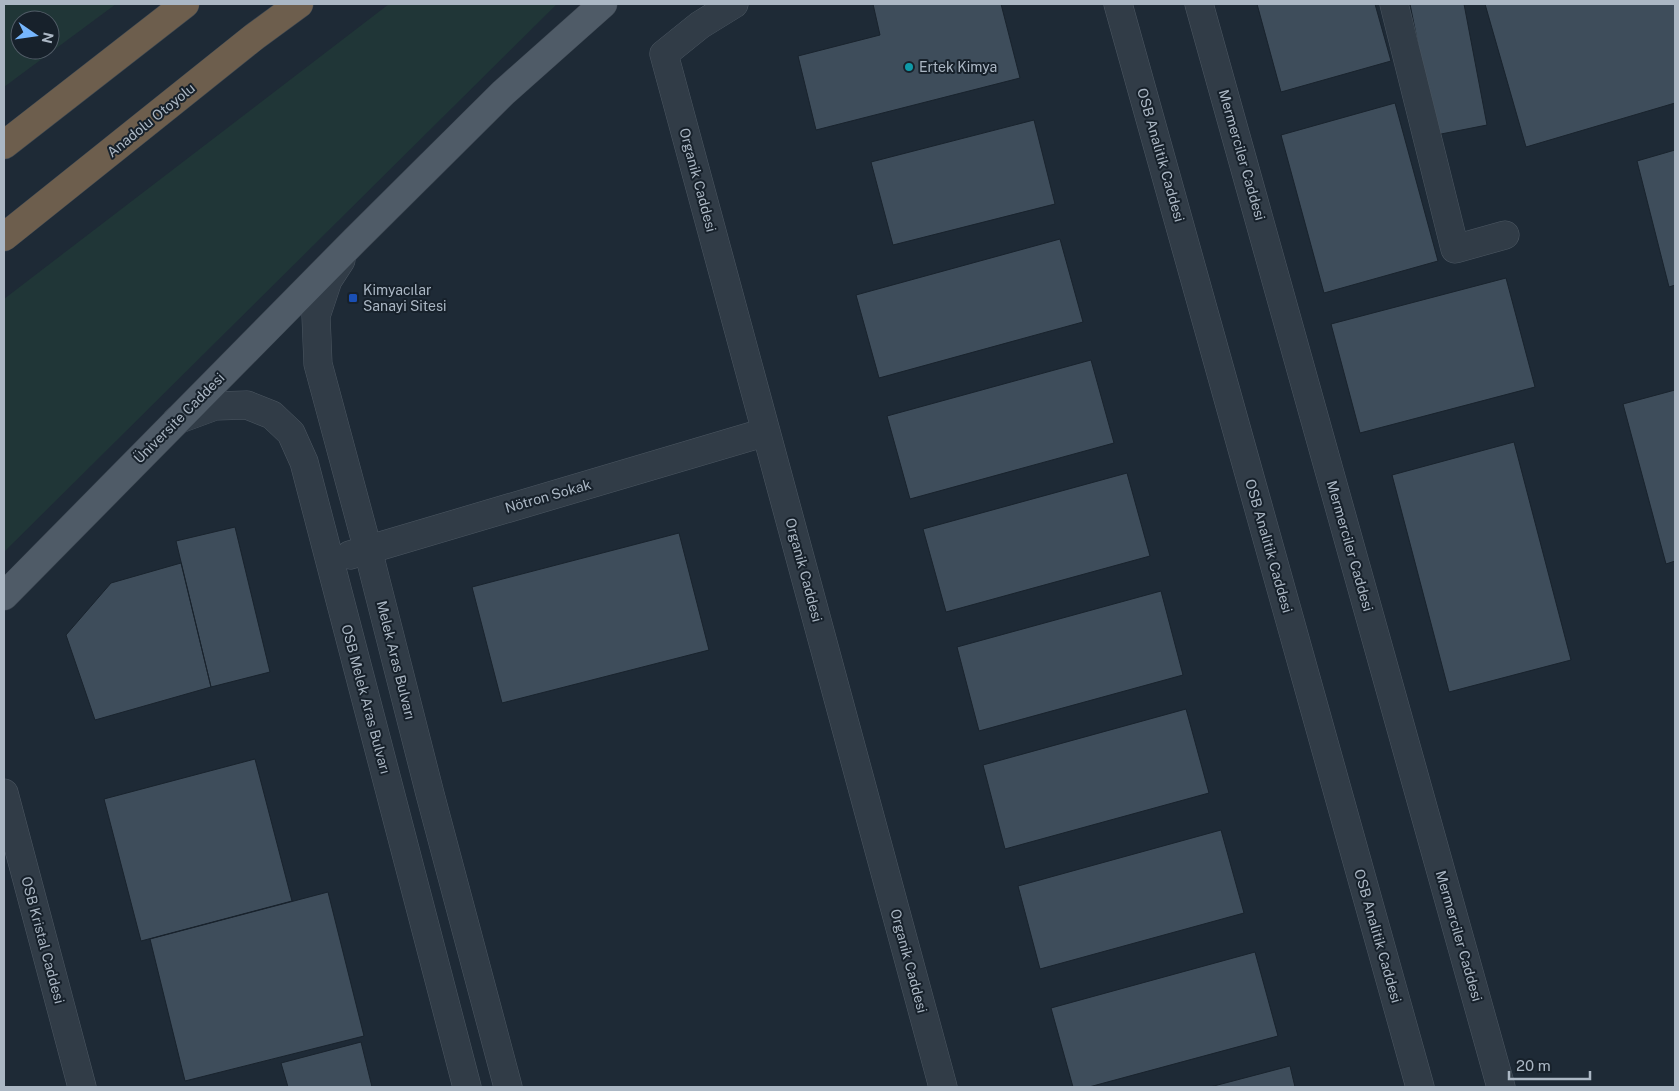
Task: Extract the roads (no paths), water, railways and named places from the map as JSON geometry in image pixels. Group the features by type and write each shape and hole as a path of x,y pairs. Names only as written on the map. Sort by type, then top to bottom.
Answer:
{"highway":[{"path":"4,145 185,4"},
{"name":"Anadolu Otoyolu","path":"4,237 254,37 299,4"}],"main road":[{"name":"Üniversite Caddesi","path":"4,596 355,240 503,93 603,4"}],"street":[{"name":"Organik Caddesi","path":"734,4 700,25 664,54 943,1087"},
{"name":"OSB Analitik Caddesi","path":"1118,4 1420,1087"},
{"name":"Mermerciler Caddesi","path":"1199,4 1502,1087"},
{"path":"1394,4 1455,249 1505,236"},
{"name":"Melek Aras Bulvarı","path":"355,240 328,280 316,316 318,364 508,1087"},
{"name":"OSB Melek Aras Bulvarı","path":"177,420 215,406 247,405 272,415 291,433 304,462 467,1087"},
{"name":"Nötron Sokak","path":"330,561 766,432"},
{"name":"OSB Kristal Caddesi","path":"4,793 82,1087"}],"place":[{"name":"Ertek Kimya","path":"909,67"},
{"name":"Kimyacılar Sanayi Sitesi","path":"353,298"}]}
